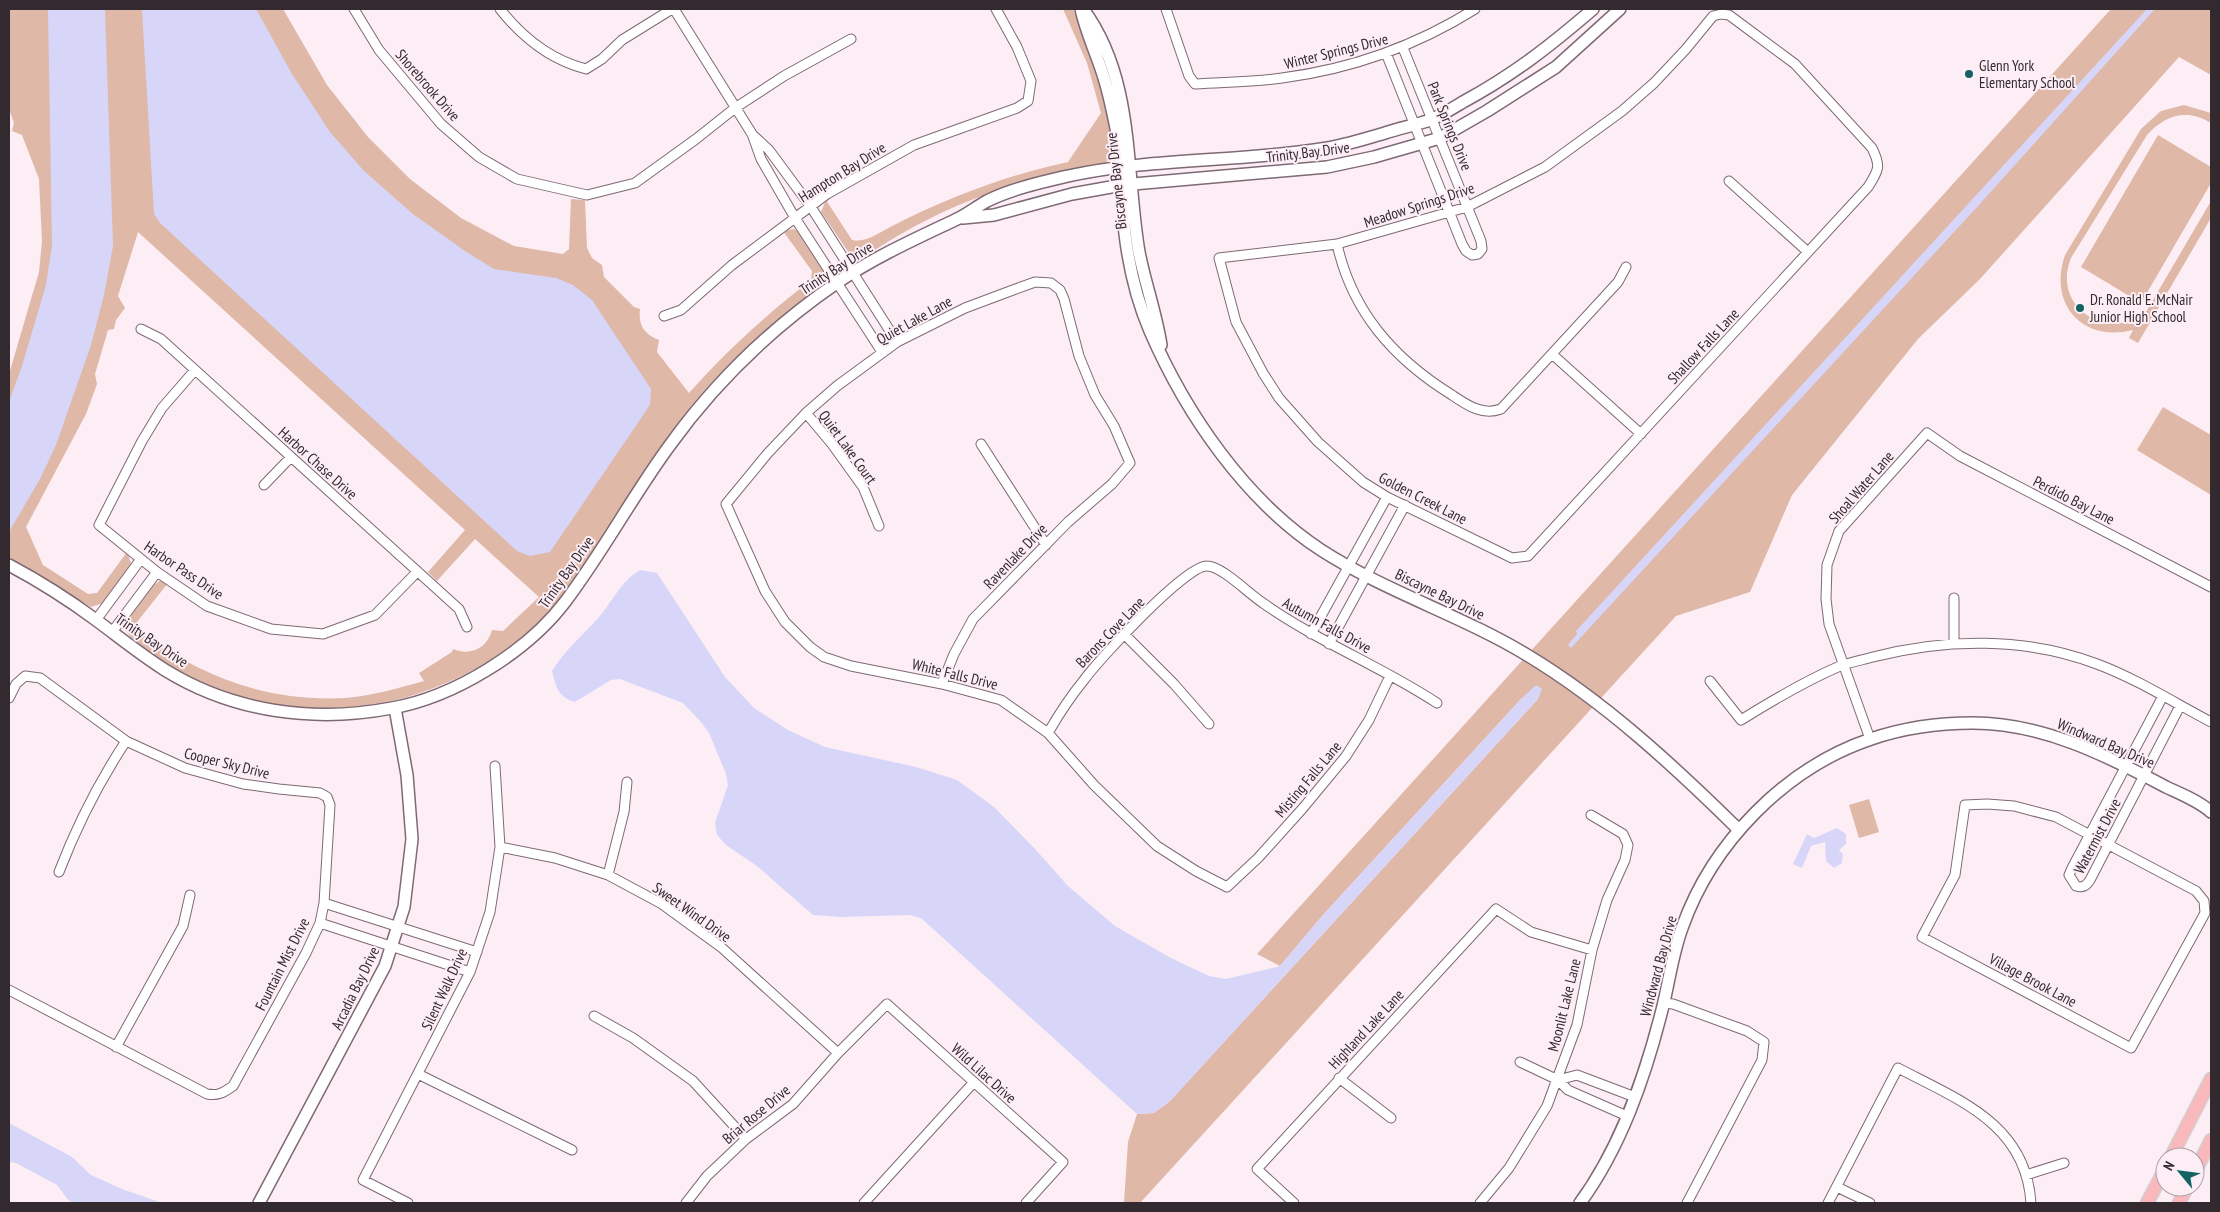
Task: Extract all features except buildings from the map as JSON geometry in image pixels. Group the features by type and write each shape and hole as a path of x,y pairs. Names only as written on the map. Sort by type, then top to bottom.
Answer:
{"main road":[{"path":"2176,1147 2211,1080"},
{"path":"2205,1152 2211,1140"},
{"path":"2147,1203 2155,1188"}],"street":[{"name":"Shorebrook Drive","path":"354,9 379,50 441,124 479,157 516,179 587,195 635,183 735,108 784,76 851,39"},
{"path":"500,9 537,46 565,64 586,70 602,59 622,40 673,9 752,134 769,150 811,207 897,342"},
{"name":"Hampton Bay Drive","path":"664,316 681,310 732,265 827,194 914,145 1017,108 1028,101 1031,81 1017,47 996,9"},
{"name":"Biscayne Bay Drive","path":"1082,9 1084,24 1104,76 1125,167 1127,185 1125,234 1133,280 1141,308 1163,356 1196,418 1240,476 1295,531 1349,566 1498,639 1561,677 1621,724 1707,799 1739,830"},
{"name":"Winter Springs Drive","path":"1166,9 1189,76 1195,84 1283,78 1357,63 1403,48 1455,22 1475,9"},
{"name":"Trinity Bay Drive","path":"9,565 56,592 165,670 215,695 258,708 295,714 331,715 395,708 445,692 501,660 549,622 576,586 641,486 690,418 746,357 782,324 854,272 918,237 959,219 991,199 1031,186 1069,176 1125,167 1323,149 1432,119 1497,84 1530,62 1593,9"},
{"name":"Trinity Bay Drive","path":"959,219 994,215 1072,194 1127,185 1327,167 1374,157 1440,138 1487,111 1556,66 1620,9"},
{"name":"Meadow Springs Drive","path":"1219,258 1337,244 1468,207 1545,167 1622,112 1660,76 1713,16 1721,14 1729,15 1795,64 1872,148"},
{"name":"Park Springs Drive","path":"1386,54 1466,251 1472,255 1478,254 1482,248 1481,241 1403,48"},
{"path":"752,134 761,160 795,218 882,352"},
{"name":"Shallow Falls Lane","path":"1528,556 1868,187 1876,174 1879,162 1872,148"},
{"path":"1729,182 1808,252"},
{"path":"1337,244 1347,278 1361,305 1378,331 1400,357 1430,382 1470,407 1485,412 1501,409 1618,282 1626,267"},
{"name":"Golden Creek Lane","path":"1219,258 1236,322 1263,374 1300,424 1341,464 1363,482 1405,506 1512,558 1528,556"},
{"name":"Quiet Lake Lane","path":"806,413 897,342 981,302 1034,282 1052,283 1060,290 1064,299 1079,356 1095,395 1114,426 1130,463"},
{"name":"Harbor Chase Drive","path":"141,329 161,339 459,609 467,627"},
{"path":"1552,354 1640,434"},
{"name":"Harbor Pass Drive","path":"195,370 162,408 142,441 99,526 157,572 207,606 271,629 323,634 375,614 417,572"},
{"name":"Quiet Lake Court","path":"726,504 768,453 806,413 832,444 863,487 880,526"},
{"name":"Perdido Bay Lane","path":"1927,433 1960,456 2211,587"},
{"name":"Shoal Water Lane","path":"1870,739 1842,665 1829,624 1826,599 1828,565 1839,531 1927,433"},
{"path":"981,444 1046,546"},
{"path":"264,485 291,457"},
{"name":"Ravenlake Drive","path":"942,684 954,654 973,619 1068,522 1112,484 1130,463"},
{"path":"1311,634 1387,497"},
{"name":"White Falls Drive","path":"726,504 765,591 785,622 810,647 824,657 851,666 942,684 1000,700 1048,733 1094,785 1157,846 1196,871 1227,887"},
{"path":"1329,644 1405,506"},
{"path":"96,620 141,559"},
{"name":"Barons Cove Lane","path":"1048,733 1062,709 1085,678 1124,634 1192,570 1200,566 1208,566"},
{"name":"Autumn Falls Drive","path":"1208,566 1221,570 1262,603 1311,634 1436,703"},
{"path":"112,632 157,572"},
{"path":"1954,598 1954,644"},
{"path":"1124,634 1174,684 1209,724"},
{"path":"1710,681 1741,720 1786,692 1842,665 1923,646 2001,644 2055,653 2094,663 2122,674 2211,722"},
{"name":"Cooper Sky Drive","path":"9,698 16,684 25,676 40,678 126,740 185,768 243,784 320,793 327,797"},
{"name":"Misting Falls Lane","path":"1227,887 1258,858 1346,756 1369,720 1390,676"},
{"name":"Watermist Drive","path":"2163,696 2070,875 2076,886 2086,886 2180,706"},
{"name":"Arcadia Bay Drive","path":"259,1203 385,966 404,907 412,839 407,775 395,708"},
{"name":"Windward Bay Drive","path":"1580,1203 1592,1188 1635,1098 1664,1003 1676,944 1689,910 1710,869 1739,830 1762,806 1806,772 1846,749 1870,739 1938,725 2002,725 2035,730 2062,738 2144,775 2210,809"},
{"path":"60,872 76,829 104,776 126,740"},
{"name":"Silent Walk Drive","path":"408,1203 363,1180 470,972 490,912 500,847 495,766"},
{"path":"608,875 624,812 627,782"},
{"name":"Fountain Mist Drive","path":"116,1047 207,1094 217,1096 233,1086 306,953 320,923 324,903 330,820 330,805 327,797"},
{"name":"Village Brook Lane","path":"2090,835 2037,811 2014,806 1965,805 1954,875 1922,937 2131,1048 2205,913 2204,901 2196,891 2108,845"},
{"name":"Moonlit Lake Lane","path":"1480,1203 1509,1168 1547,1106 1558,1080 1577,1025 1592,950 1607,900 1625,860 1628,845 1624,834 1591,815"},
{"path":"2090,835 2108,845"},
{"name":"Sweet Wind Drive","path":"500,847 555,858 608,875 662,904 721,947 838,1053"},
{"path":"9,990 116,1047 184,926 190,895"},
{"path":"324,903 477,952"},
{"name":"Highland Lake Lane","path":"1294,1203 1257,1169 1496,909 1531,932 1592,950"},
{"path":"320,923 470,972"},
{"path":"1664,1003 1673,1004 1747,1030 1764,1042 1762,1060 1687,1203"},
{"name":"Briar Rose Drive","path":"686,1203 707,1176 746,1140 794,1104 838,1053 887,1004"},
{"name":"Wild Lilac Drive","path":"887,1004 1063,1162 1026,1203"},
{"path":"594,1016 633,1038 693,1082 746,1140"},
{"path":"1520,1062 1558,1080 1568,1090 1627,1116"},
{"path":"1828,1203 1898,1068 1970,1106 1987,1118 2011,1143 2026,1175 2031,1203"},
{"path":"418,1074 572,1150"},
{"path":"1558,1080 1577,1075 1635,1098"},
{"path":"1339,1078 1391,1118"},
{"path":"864,1203 974,1082"},
{"path":"2026,1175 2064,1163"},
{"path":"1837,1186 1870,1203"}],"shaded area":[{"path":"9,9 283,9 327,85 368,137 410,179 461,218 514,246 563,254 569,249 571,199 585,200 587,248 592,258 602,265 604,277 634,307 640,309 640,320 643,328 649,335 659,340 657,352 689,393 747,334 811,280 812,271 783,231 794,229 799,232 823,269 825,281 822,286 753,342 706,388 655,456 561,599 525,635 490,660 452,681 411,696 368,706 325,710 283,707 242,697 177,670 153,655 126,631 130,618 140,601 158,582 163,580 168,583 137,622 139,631 187,661 236,683 288,696 316,698 345,698 365,695 424,681 419,673 452,652 453,649 466,652 482,646 490,637 492,630 503,631 539,597 475,539 437,581 428,572 465,530 138,232 118,296 125,308 116,320 114,329 108,330 95,374 97,384 86,414 26,527 43,565 88,594 97,593 127,552 131,563 103,603 91,607 9,558 9,374 39,272 42,241 39,179 22,135 12,131 14,123 9,109"},
{"path":"1063,9 1073,9 1102,86 1114,144 1113,153 1109,159 1105,163 1000,190 966,202 931,218 866,256 859,258 851,256 821,212 826,200 852,240 858,241 873,236 936,205 979,188 1023,173 1068,162 1101,113 1087,63"},
{"path":"2111,9 2211,9 2211,75 2179,57 1980,279 1918,339 1792,495 1750,592 1676,616 1140,1203 1124,1203 1128,1142 1137,1114 1154,1113 1170,1101 1538,699 1536,686 1521,699 1323,915 1280,966 1257,954"},
{"path":"2184,105 2211,113 2211,123 2193,116 2177,116 2161,123 2147,135 2071,258 2067,275 2069,291 2076,304 2086,315 2100,321 2115,323 2131,321 2146,312 2211,201 2211,218 2138,343 2129,338 2133,330 2115,333 2098,331 2085,325 2074,316 2066,304 2061,289 2061,273 2065,255 2141,129 2161,111"},
{"path":"2158,135 2211,167 2211,183 2141,303 2081,267"},
{"path":"2163,407 2211,435 2211,495 2137,450"},
{"path":"1869,799 1879,832 1859,838 1849,805"}],"water":[{"path":"48,9 105,9 113,246 104,295 91,345 56,445 40,479 9,532 9,402 22,366 46,285 52,245"},
{"path":"142,9 256,9 292,74 330,132 364,171 413,214 494,269 556,278 573,285 592,300 651,389 650,405 550,552 530,556 517,551 160,223 154,214"},
{"path":"2147,9 2155,9 1978,206 1571,648 1568,645 1577,634 1576,631"},
{"path":"640,570 657,573 725,677 754,708 788,730 825,747 916,767 957,780 994,807 1068,886 1115,926 1169,957 1209,976 1226,979 1280,966 1323,915 1521,699 1536,685 1542,689 1538,699 1170,1101 1154,1113 1137,1114 921,918 909,915 841,917 813,915 757,866 726,845 717,835 715,823 728,785 726,774 709,733 683,703 620,679 611,680 575,702 561,694 552,671 568,650 599,617 622,585"},
{"path":"1837,828 1846,834 1846,844 1839,850 1843,854 1842,863 1834,868 1826,861 1825,842 1811,846 1802,868 1793,864 1807,834 1814,838"},
{"path":"9,1123 72,1157 91,1175 122,1189 162,1203 74,1203 68,1200 57,1185 16,1163 9,1162"}],"place":[{"name":"Glenn York Elementary School","path":"1969,74"},
{"name":"Dr. Ronald E. McNair Junior High School","path":"2080,308"}]}
